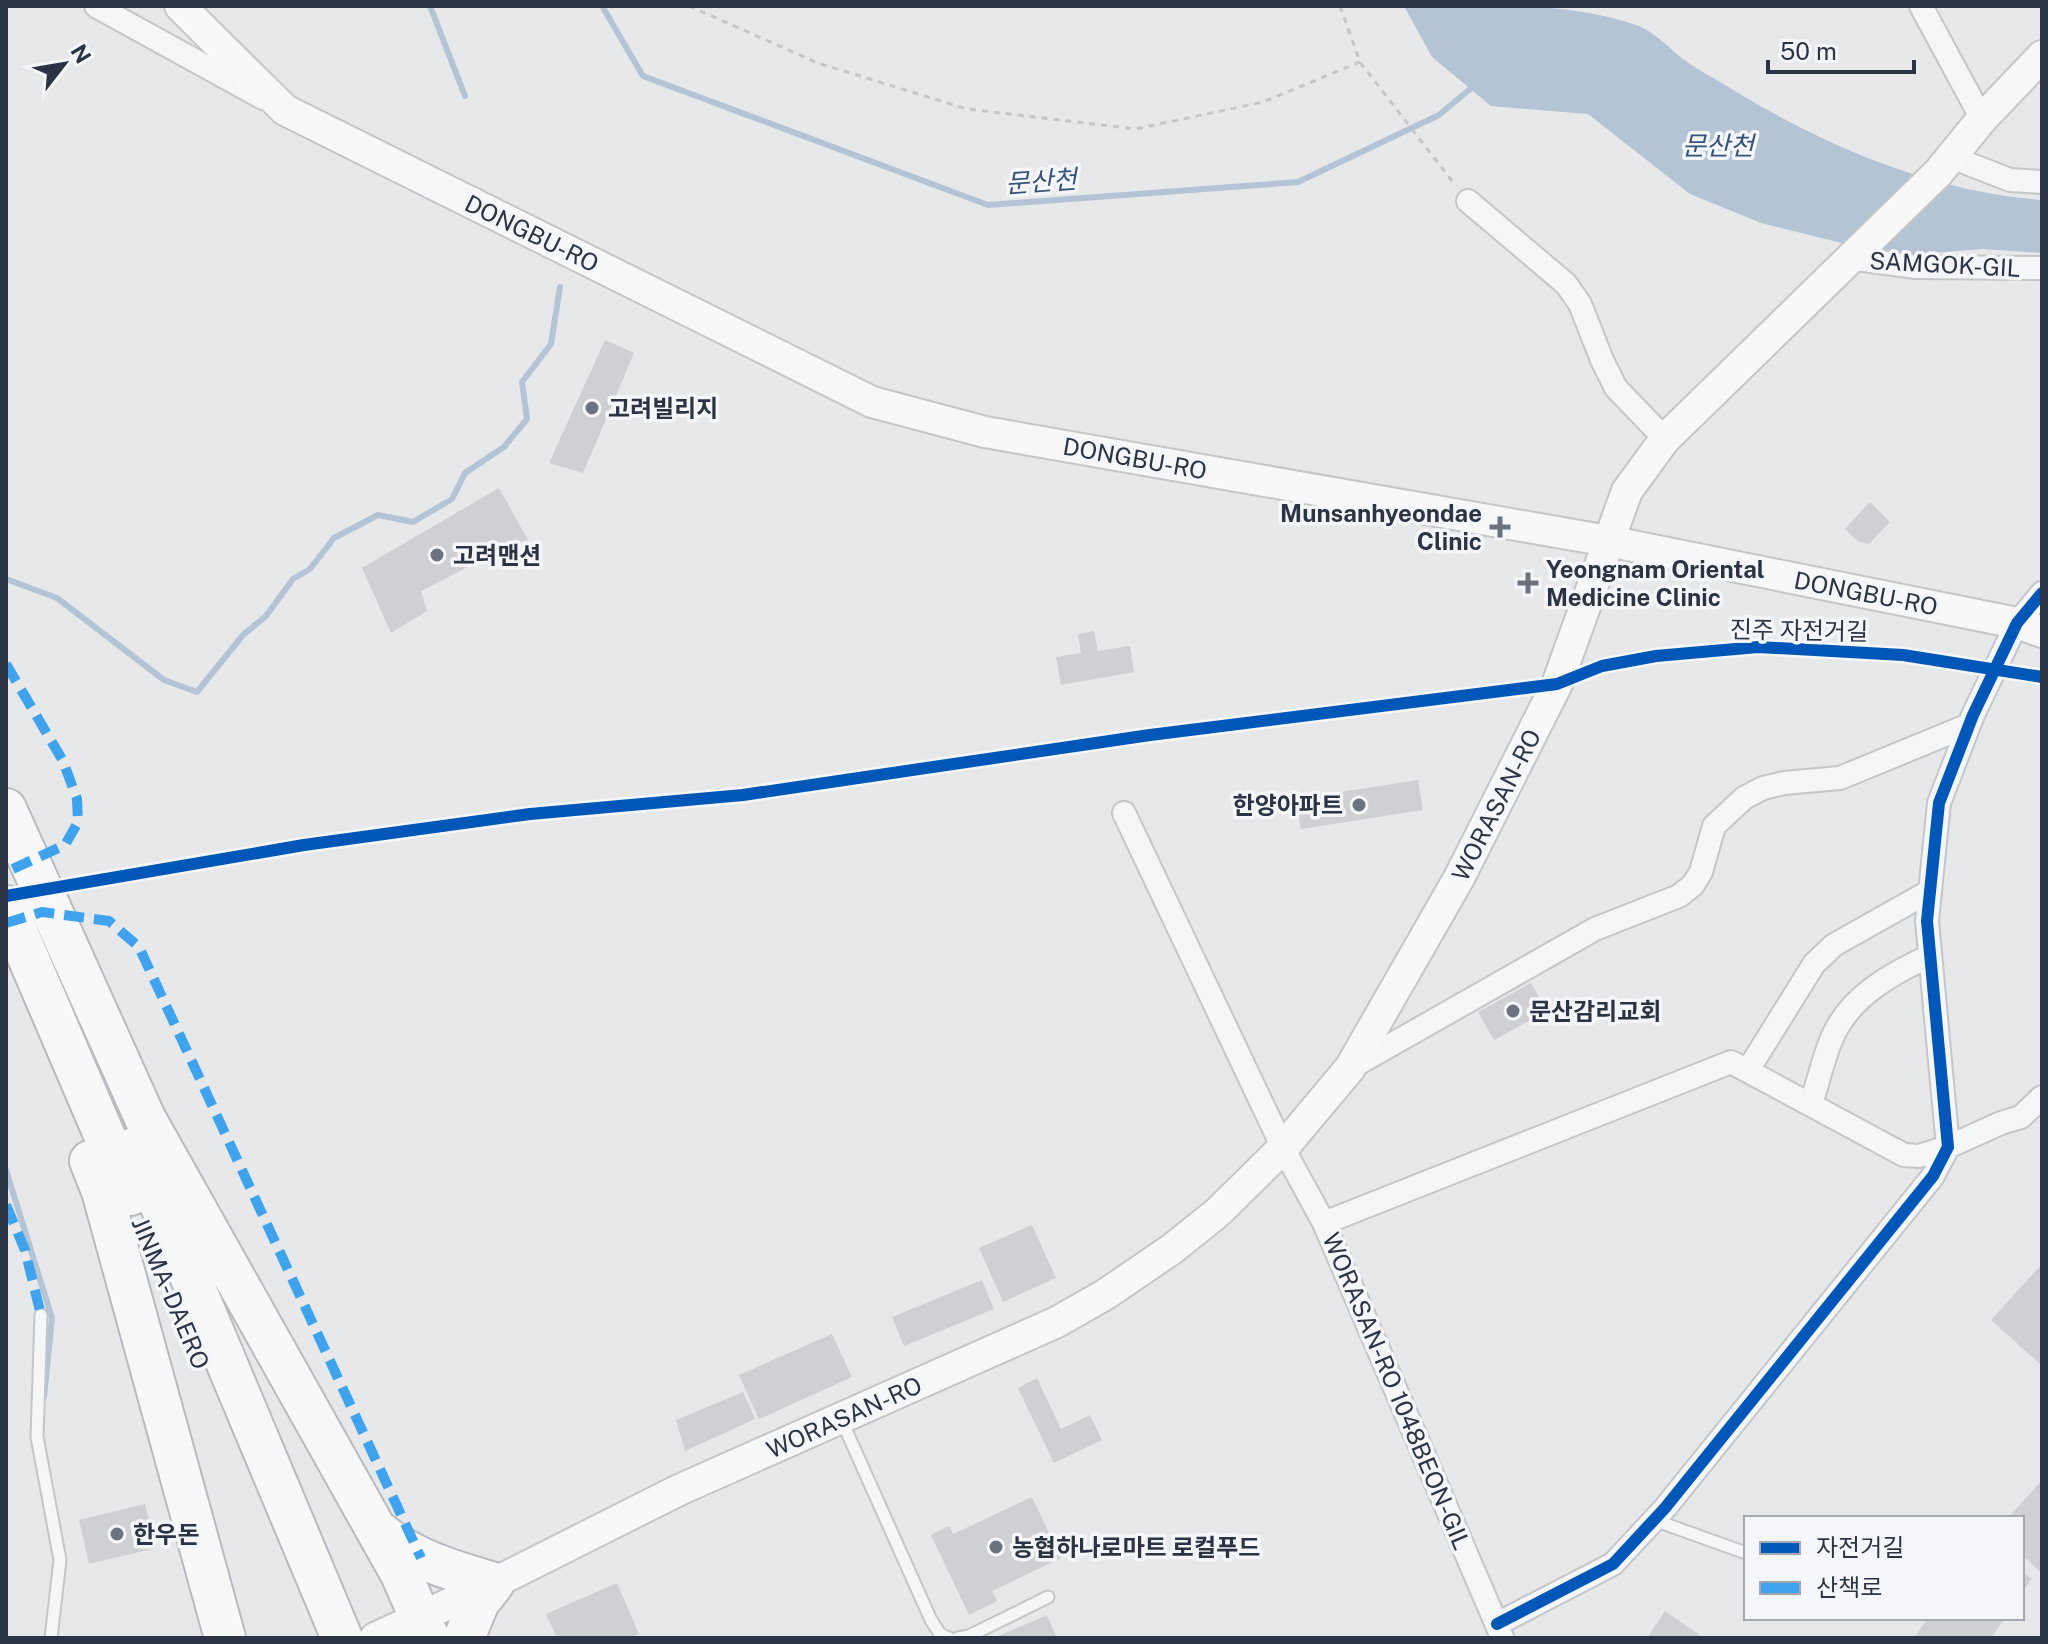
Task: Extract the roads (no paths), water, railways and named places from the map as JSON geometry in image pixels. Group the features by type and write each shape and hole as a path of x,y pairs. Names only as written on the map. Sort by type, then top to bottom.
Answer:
{"highway":[{"path":"8,824 52,980 102,1191 224,1636"},
{"path":"6,906 145,1118 401,1574 424,1627"},
{"path":"6,946 52,980"},
{"name":"JINMA-DAERO","path":"52,980 313,1612 342,1638"},
{"path":"376,1529 431,1563 494,1583 479,1602 464,1638"}],"main road":[{"name":"DONGBU-RO","path":"180,6 285,110 872,402 985,432 1608,541 2030,628"},
{"path":"1945,165 1982,119 2042,56"},
{"name":"WORASAN-RO","path":"375,1638 424,1627 494,1583 679,1490 1057,1322 1106,1294 1172,1249 1217,1213 1283,1148 1350,1068 1459,878 1557,684 1627,491 1665,439 1945,165"}],"street":[{"name":"DONGBU-RO","path":"96,6 285,110"},
{"path":"1921,6 1982,119"},
{"path":"1945,165 2010,180 2042,182"},
{"path":"1468,201 1566,284 1580,304 1616,388 1665,439"},
{"name":"SAMGOK-GIL","path":"1849,258 1916,267 2042,268"},
{"path":"1500,1631 1613,1564 1653,1520 1933,1176 1948,1147 1927,921 1939,803 1969,725 2030,628 2042,593"},
{"path":"1350,1068 1595,929 1679,896 1693,885 1701,872 1714,826 1744,798 1763,788 1784,783 1840,778 1969,725"},
{"path":"1124,813 1283,1148"},
{"path":"1748,1070 1814,964 1834,945 1930,891"},
{"path":"1811,1104 1832,1036 1852,1008 1896,971 1930,956"},
{"path":"1324,1223 1731,1062 1904,1155 1919,1156 1948,1147 2021,1117 2042,1097"},
{"name":"WORASAN-RO 1048BEON-GIL","path":"1283,1148 1324,1223 1500,1631"}],"lane":[{"path":"41,1315 37,1437 60,1560 51,1638"},
{"path":"841,1418 931,1620 940,1634 949,1638"},
{"path":"1653,1520 1744,1552"},
{"path":"958,1638 969,1636 1048,1597"}],"water":[{"name":"문산천","path":"1404,6 1553,8 1639,26 1702,71 1770,111 1844,148 1922,177 2002,195 2042,200 2042,253 1982,249 1894,256 1761,223 1690,194 1588,114 1491,106 1432,57"}],"waterway":[{"path":"430,6 465,96"},
{"name":"문산천","path":"602,6 643,76 988,205 1298,182 1439,115 1476,84"},
{"path":"6,579 57,598 164,680 197,692 243,635 266,616 293,579 310,569 334,538 378,515 413,522 452,499 465,473 504,447 527,419 522,382 551,344 560,287"},
{"path":"6,1170 52,1318 44,1397"}],"place":[{"name":"고려빌리지","path":"592,408"},
{"name":"Munsanhyeondae Clinic","path":"1500,527"},
{"name":"고려맨션","path":"437,555"},
{"name":"Yeongnam Oriental Medicine Clinic","path":"1528,583"},
{"name":"한양아파트","path":"1359,805"},
{"name":"문산감리교회","path":"1513,1011"},
{"name":"한우돈","path":"117,1534"},
{"name":"농협하나로마트 로컬푸드","path":"996,1547"}]}
